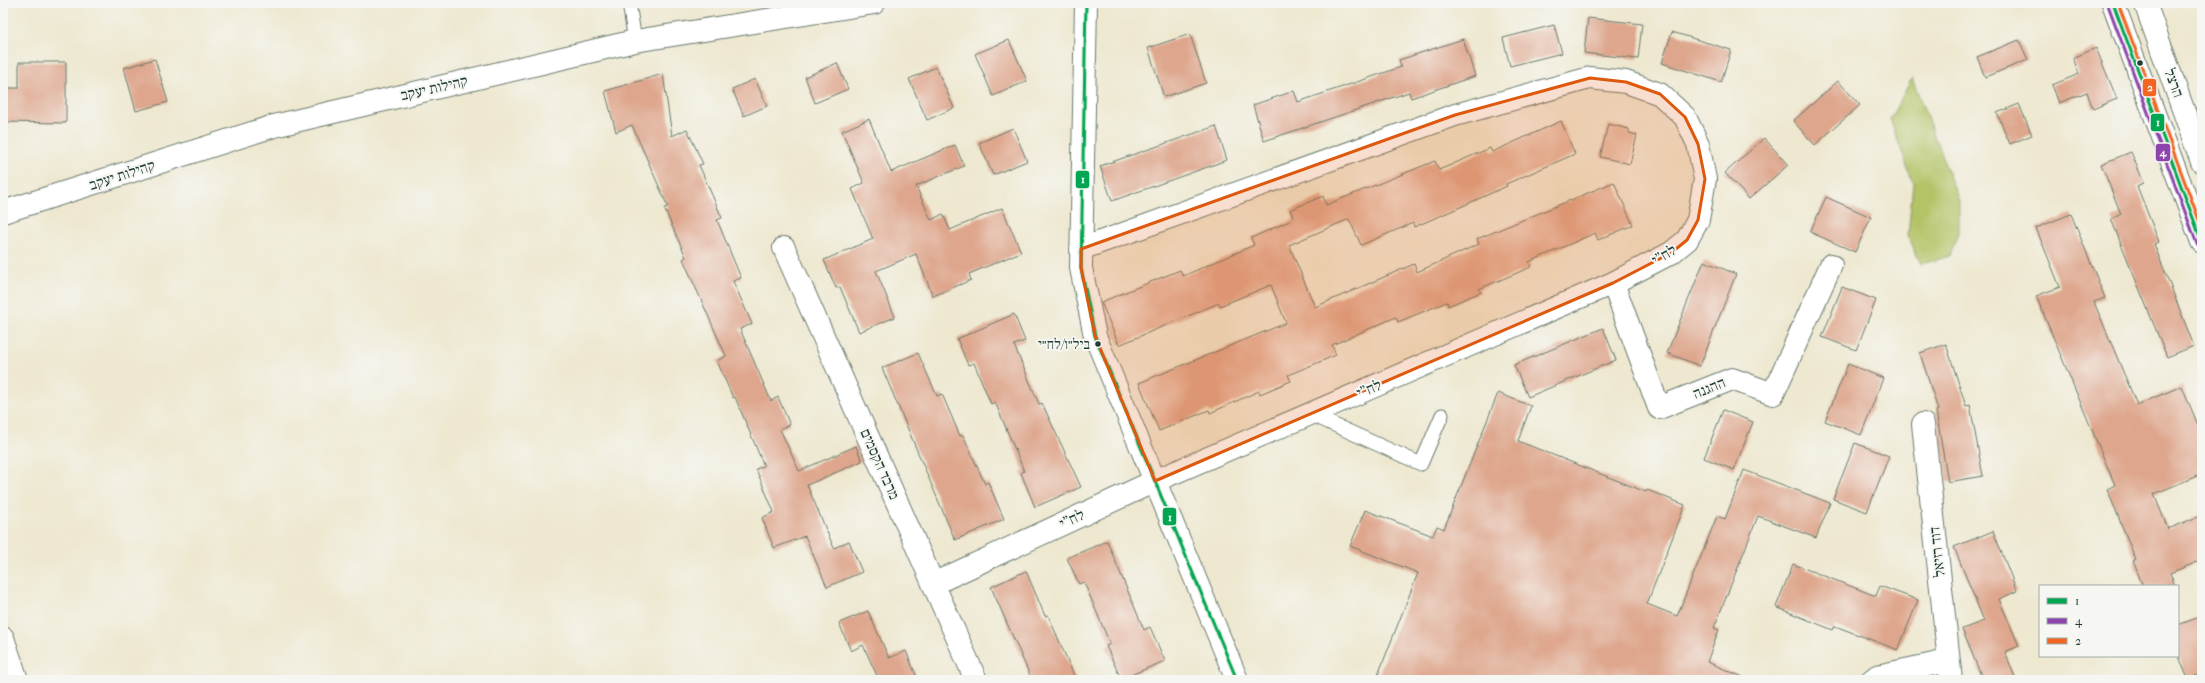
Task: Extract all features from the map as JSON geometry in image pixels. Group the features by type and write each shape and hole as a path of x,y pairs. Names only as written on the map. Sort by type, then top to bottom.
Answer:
{"street":[{"name":"קהילות יעקב","path":"3,212 274,126 635,41 874,3"},
{"path":"1086,3 1081,268 1095,336 1237,680"},
{"name":"הרצל","path":"2113,3 2202,242"},
{"name":"הרצל","path":"2145,3 2202,162"},
{"name":"לח\"י","path":"933,584 1155,481 1613,284 1671,253 1687,240 1698,220 1705,179 1698,144 1685,117 1660,94 1626,82 1590,78 1455,115 1081,249"},
{"name":"מרבד הקסמים","path":"784,248 976,680"},
{"name":"ההגנה","path":"1613,284 1659,408 1732,379 1773,394 1831,265"},
{"name":"דוד רזיאל","path":"1923,424 1949,670"},
{"path":"3,638 18,680"},
{"path":"1872,680 1877,676 1949,670"}],"lane":[{"path":"629,3 635,41"},
{"path":"1310,414 1421,464 1442,415"}],"highlighted area":[{"path":"1590,78 1626,82 1660,94 1685,117 1698,144 1705,179 1698,220 1687,240 1671,253 1613,283 1155,481 1095,336 1081,268 1081,249 1455,115"}],"green space":[{"path":"1912,78 1959,201 1959,230 1950,256 1921,264 1908,236 1913,183 1890,119"}],"building":[{"path":"1588,18 1642,24 1638,59 1584,53"},
{"path":"1554,25 1562,53 1510,66 1503,38"},
{"path":"1672,32 1731,50 1721,82 1662,63"},
{"path":"1190,34 1206,83 1164,97 1148,48"},
{"path":"1463,39 1475,76 1411,98 1409,92 1264,141 1253,105 1294,91 1298,102 1401,67 1399,60"},
{"path":"1009,40 1027,81 993,96 975,54"},
{"path":"2019,40 2028,60 1985,77 1977,57"},
{"path":"2096,48 2117,99 2093,109 2087,92 2059,103 2052,85 2079,74 2073,58"},
{"path":"155,59 168,102 136,111 124,68"},
{"path":"19,62 66,62 66,123 3,122 3,88 19,88"},
{"path":"837,63 848,89 815,103 805,77"},
{"path":"936,67 954,108 927,120 909,79"},
{"path":"663,74 672,136 687,129 703,164 699,165 722,218 717,220 741,278 733,281 752,324 740,329 771,401 778,397 790,425 780,429 799,471 856,446 862,461 807,485 834,548 849,541 862,572 827,587 805,536 774,548 762,518 774,512 756,469 764,466 735,397 733,398 717,361 726,356 683,259 686,257 664,208 668,207 632,125 616,132 605,91"},
{"path":"755,79 767,106 744,116 732,89"},
{"path":"1838,81 1860,105 1815,145 1793,121"},
{"path":"2019,104 2032,135 2010,144 1997,113"},
{"path":"869,119 891,172 955,145 964,166 916,186 931,220 943,214 950,230 1002,208 1021,252 969,274 971,280 933,296 916,254 876,271 895,317 859,332 840,287 836,288 824,260 873,239 852,189 864,183 842,131"},
{"path":"1561,121 1575,154 1506,184 1507,186 1414,227 1413,223 1361,245 1349,219 1289,245 1315,307 1414,264 1417,272 1479,244 1477,239 1614,182 1633,225 1598,240 1595,233 1529,262 1531,267 1479,289 1481,292 1448,306 1447,302 1398,322 1396,317 1332,345 1336,355 1288,375 1291,381 1260,394 1259,391 1210,413 1209,410 1159,431 1139,383 1286,323 1271,285 1220,306 1219,303 1119,345 1101,302 1180,270 1183,276 1254,245 1251,238 1294,219 1290,210 1323,196 1326,205 1435,161 1439,170 1490,148 1492,152"},
{"path":"1608,124 1629,129 1629,133 1637,135 1630,164 1600,157"},
{"path":"1216,126 1227,160 1112,201 1100,166"},
{"path":"1013,128 1027,161 993,175 979,143"},
{"path":"1764,138 1788,165 1749,199 1725,173"},
{"path":"2131,152 2144,183 2137,186 2159,242 2154,244 2194,346 2167,357 2111,219 2121,214 2101,164"},
{"path":"1826,197 1871,217 1855,252 1810,232"},
{"path":"2071,214 2105,298 2094,302 2137,405 2182,386 2202,435 2202,474 2154,494 2168,529 2202,515 2202,560 2170,573 2175,585 2143,585 2133,561 2136,560 2107,489 2115,485 2036,296 2060,287 2036,228"},
{"path":"1704,261 1736,274 1700,366 1667,353"},
{"path":"1842,287 1876,300 1856,350 1822,337"},
{"path":"1014,314 1025,341 1014,345 1039,404 1042,403 1081,487 1035,507 1021,473 1024,471 995,402 991,404 974,363 968,365 957,339"},
{"path":"1603,328 1616,360 1528,397 1514,365"},
{"path":"1946,344 1966,406 1970,405 1983,476 1948,482 1936,411 1938,410 1920,353"},
{"path":"918,353 937,396 942,394 960,436 963,435 985,484 988,482 1004,519 955,540 882,368"},
{"path":"1848,364 1883,378 1861,435 1825,421"},
{"path":"1498,393 1531,406 1518,441 1646,492 1647,490 1685,505 1647,604 1677,616 1717,516 1725,519 1744,470 1830,503 1816,538 1758,516 1714,628 1719,630 1707,662 1750,680 1376,680 1418,573 1350,546 1365,510 1433,536 1437,526 1444,529"},
{"path":"1723,410 1753,422 1734,470 1704,458"},
{"path":"1855,443 1889,456 1867,512 1833,499"},
{"path":"1993,531 2017,591 1999,599 2019,646 2005,652 2016,680 1983,680 1962,629 1984,621 1954,547"},
{"path":"1107,541 1144,630 1150,627 1165,661 1121,679 1106,646 1110,644 1084,582 1079,584 1067,558"},
{"path":"1793,564 1876,596 1880,586 1918,600 1898,650 1835,626 1833,630 1776,607"},
{"path":"1026,571 1045,616 1048,615 1076,680 1032,680 991,587"},
{"path":"868,611 889,658 906,651 918,680 879,680 863,645 851,651 839,623"},
{"path":"2202,616 2202,673 2188,679 2179,656 2179,625"}],"transit line":[{"name":"1","path":"1086,3 1081,268 1095,336 1237,680"},
{"name":"1","path":"2113,3 2202,242"},
{"name":"2","path":"2118,3 2202,228"},
{"name":"4","path":"2108,5 2197,244"}],"place":[{"name":"ביל״ו/לח״י","path":"1098,344"}]}
